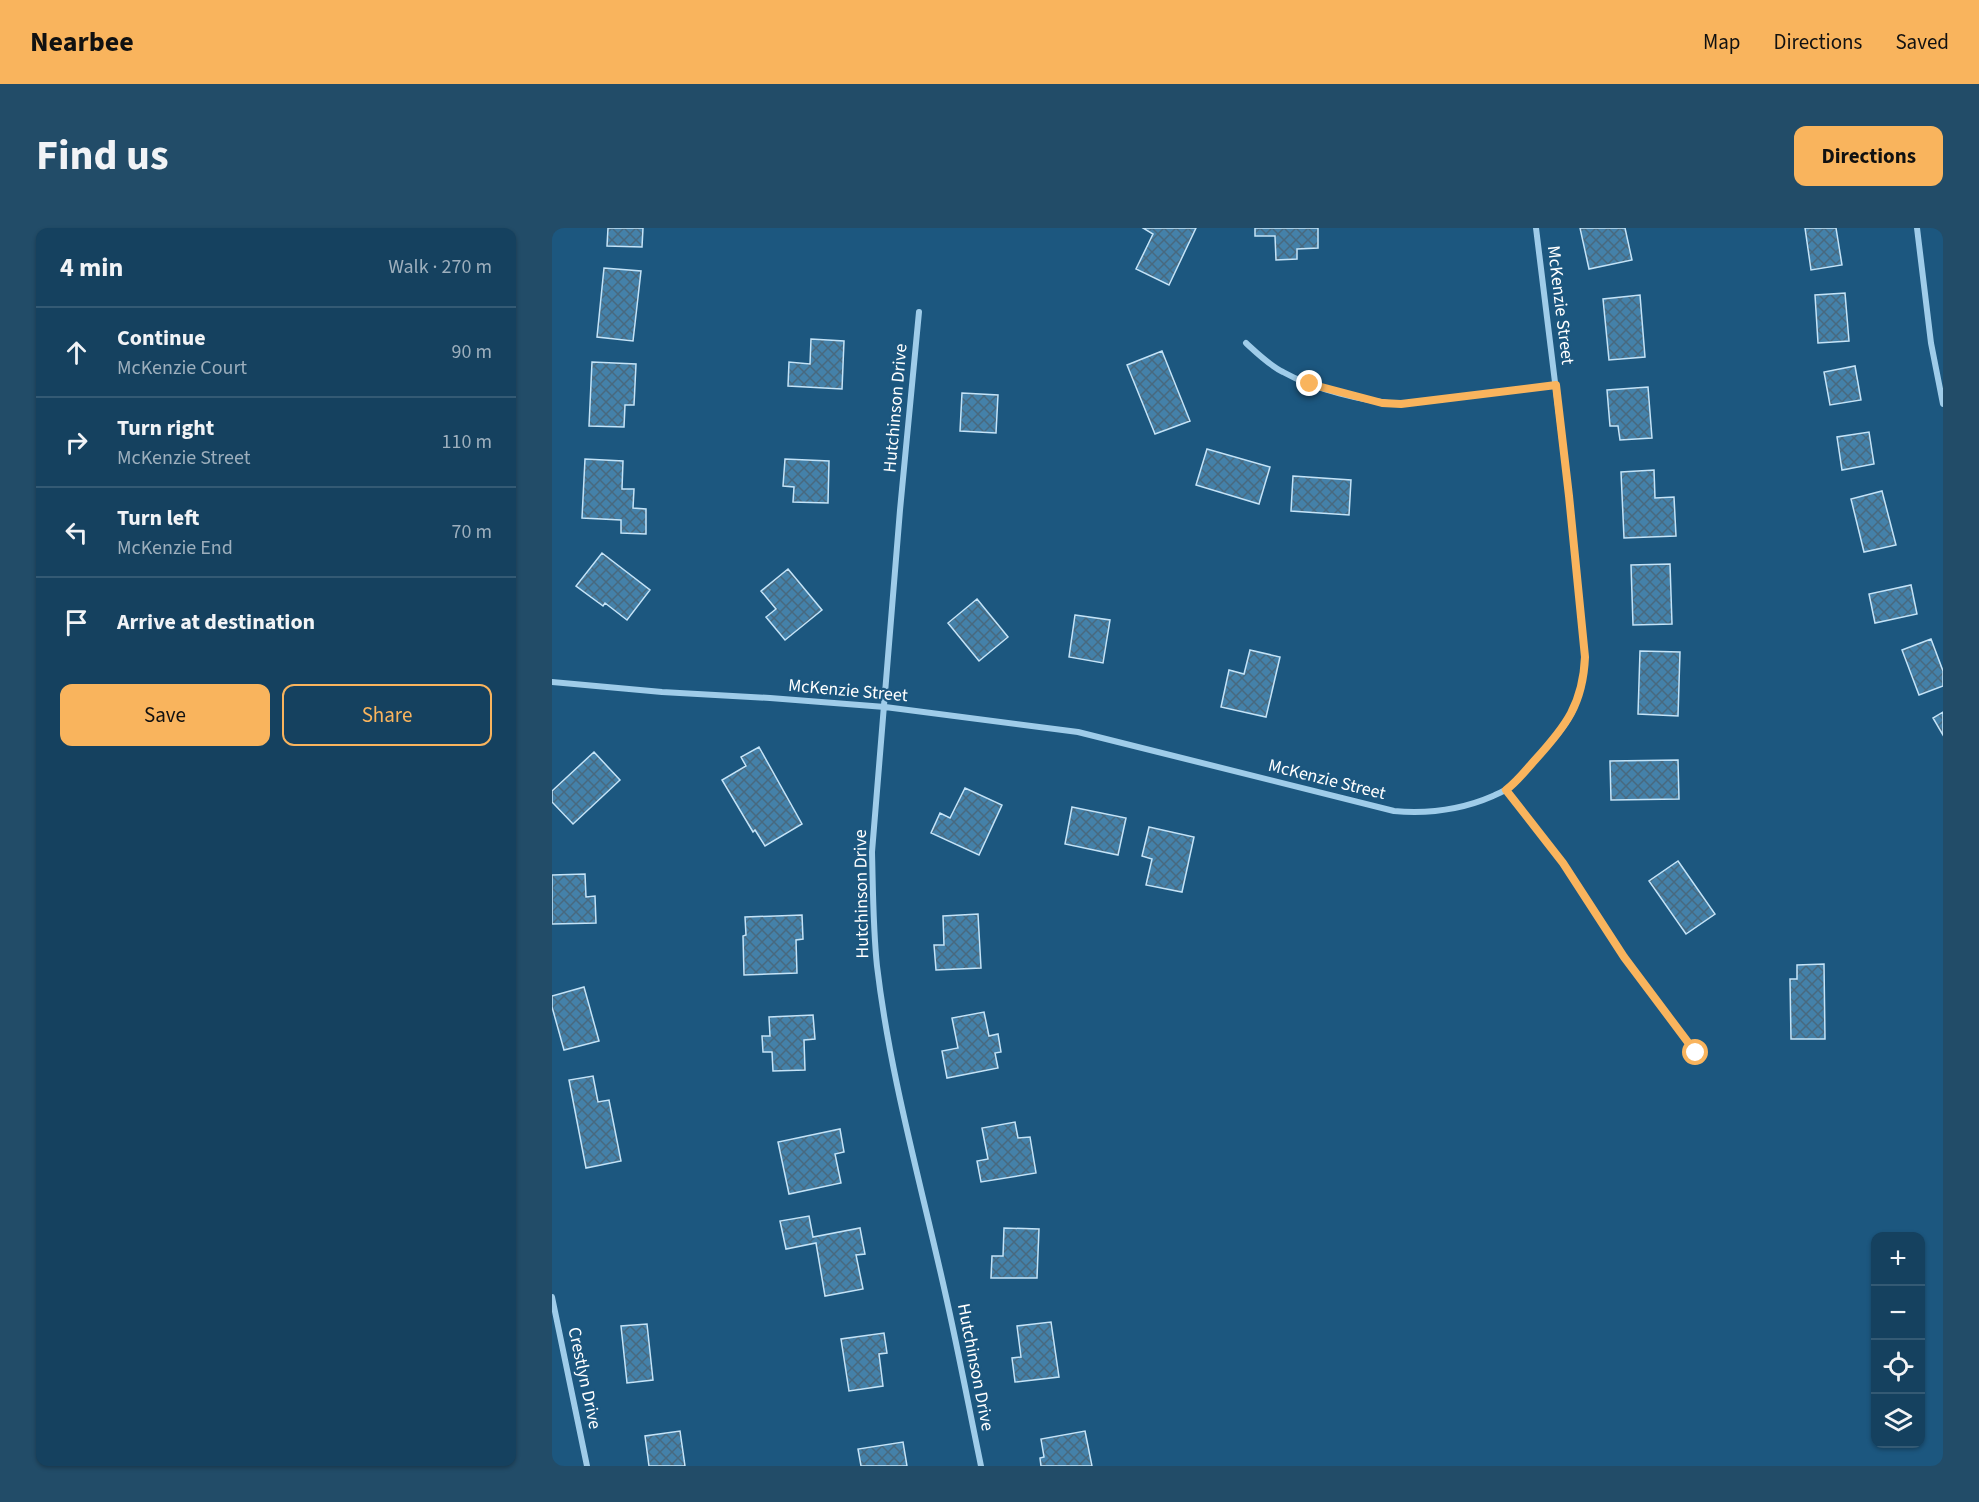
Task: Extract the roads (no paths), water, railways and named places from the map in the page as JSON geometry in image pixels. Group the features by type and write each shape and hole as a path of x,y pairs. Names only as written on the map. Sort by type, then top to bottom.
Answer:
{"street":[{"name":"McKenzie Street","path":"552,681 662,692 885,707 1078,732 1394,811 1419,813 1444,811 1475,803 1506,790 1559,734 1579,698 1584,678 1585,657 1574,542 1536,228"},
{"path":"1917,228 1931,343 1943,404"},
{"name":"Hutchinson Drive","path":"919,312 872,852 873,909 877,966 885,1022 981,1466"},
{"path":"1246,343 1282,372 1310,384 1382,403 1401,404 1556,385"},
{"path":"1506,790 1563,863 1624,957 1696,1053"},
{"name":"Crestlyn Drive","path":"552,1297 587,1466"}]}
